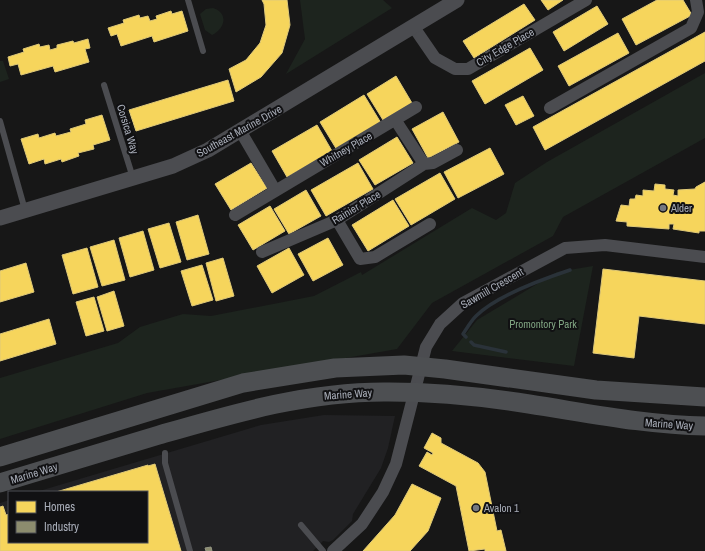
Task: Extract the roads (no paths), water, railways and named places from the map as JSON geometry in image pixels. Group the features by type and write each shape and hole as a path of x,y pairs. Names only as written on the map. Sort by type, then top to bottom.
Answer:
{"main road":[{"path":"0,457 243,383 336,368 404,365 596,390 705,397"},
{"name":"Marine Way","path":"0,483 272,403 318,396 388,392 414,393 526,404 643,422 705,426"}],"street":[{"name":"City Edge Place","path":"413,26 435,58 455,69 468,68 586,0"},
{"path":"550,108 691,28 698,12 696,0"},
{"name":"Southeast Marine Drive","path":"0,218 173,166 208,150 241,132 454,1"},
{"name":"Whitney Place","path":"234,215 396,121 416,107"},
{"path":"396,121 424,164"},
{"path":"241,132 275,190"},
{"name":"Rainier Place","path":"262,252 337,220 424,164 433,163 457,150"},
{"path":"337,220 360,259 375,257 430,224"},
{"name":"Sawmill Crescent","path":"333,551 362,524 383,492 396,464 426,347 440,324 463,303 565,248 605,245 705,256"}],"lane":[{"path":"188,0 203,51"},
{"name":"Corsica Way","path":"104,85 132,178"},
{"path":"0,121 25,210"},
{"path":"165,453 165,463 190,551"},
{"path":"301,525 323,551"}],"waterway":[{"path":"466,337 463,334 474,318 495,302 534,283 570,270"},
{"path":"471,342 474,345 506,352"}],"place":[{"name":"Alder","path":"663,208"},
{"name":"Avalon 1","path":"476,508"}],"park label":[{"name":"Promontory Park","path":"543,324"}]}
